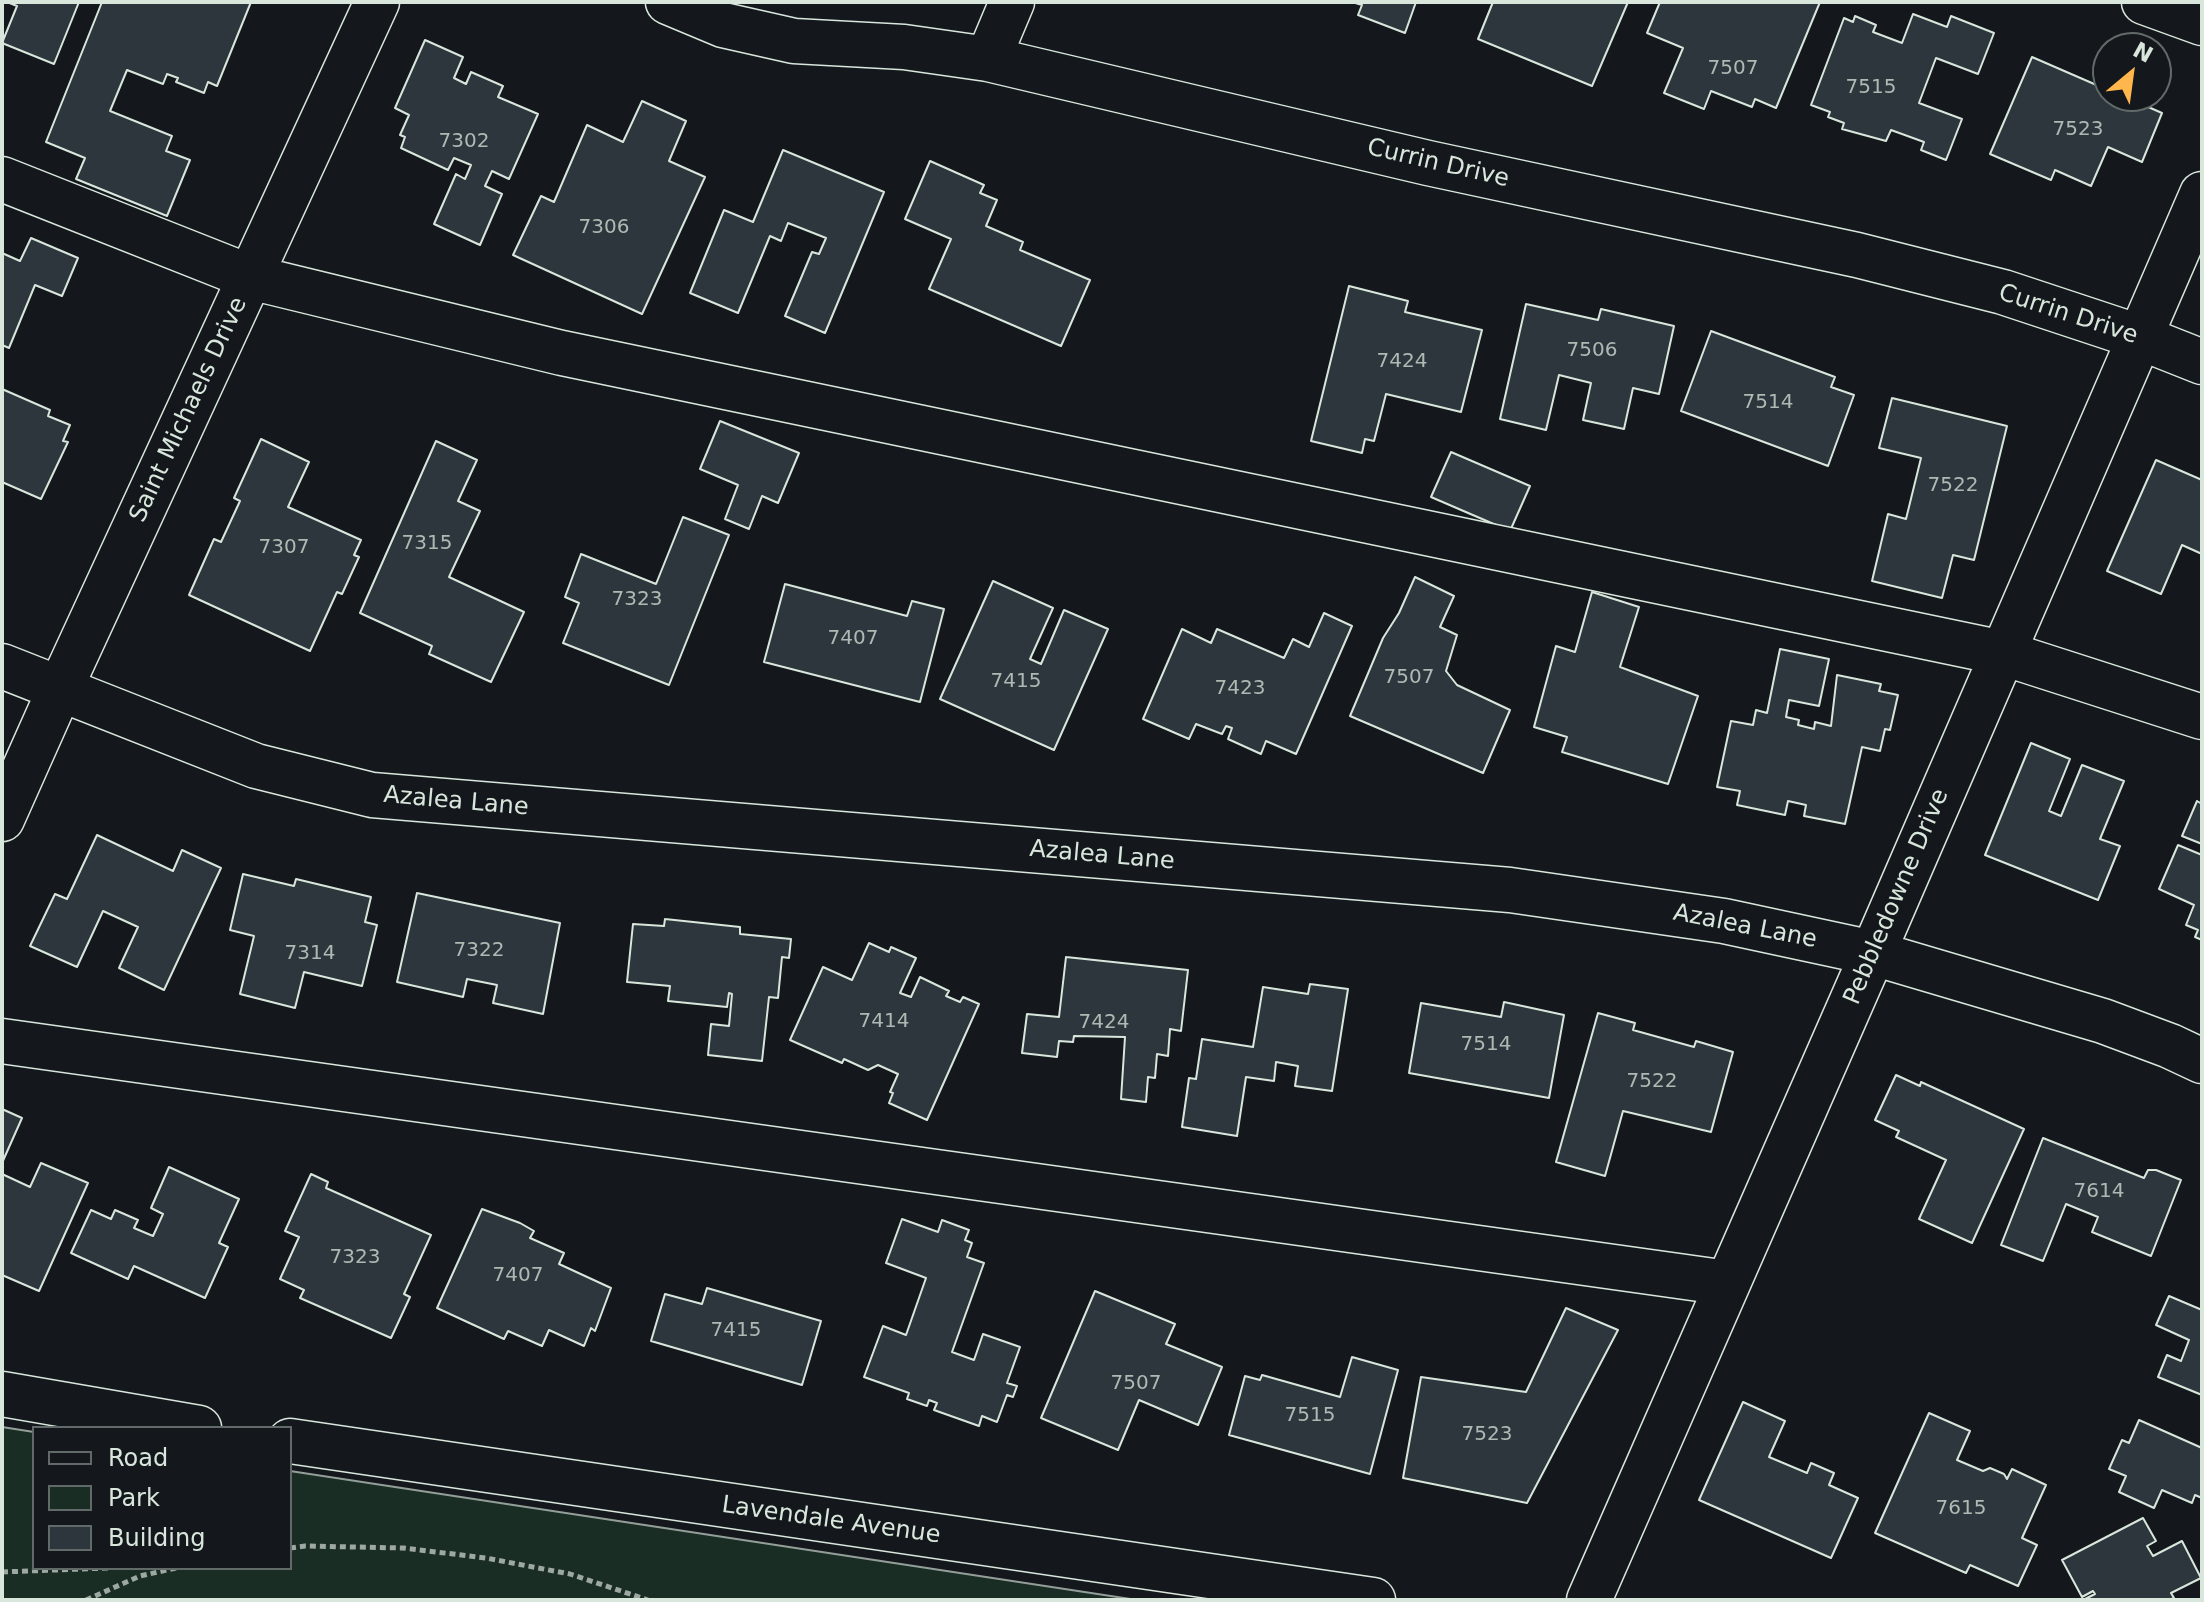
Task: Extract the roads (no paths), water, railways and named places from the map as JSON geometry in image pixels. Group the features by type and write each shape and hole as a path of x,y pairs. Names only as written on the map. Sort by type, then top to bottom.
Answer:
{"street":[{"name":"Saint Michaels Drive","path":"2,819 377,2"},
{"name":"Currin Drive","path":"668,2 723,25 794,41 904,47 988,59 1428,163 1857,255 2003,292 2139,337 2202,362"},
{"path":"988,59 1012,2"},
{"path":"2144,2 2202,23"},
{"path":"2,179 250,277 562,353 2003,653 2202,717"},
{"name":"Pebbledowne Drive","path":"1589,1600 2202,194"},
{"name":"Azalea Lane","path":"2,666 256,766 372,795 1510,890 1724,921 1873,953 2103,1021 2202,1061"},
{"path":"2,1041 1728,1283"},
{"path":"2,1394 187,1426"},
{"name":"Lavendale Avenue","path":"292,1441 1373,1600"}]}
